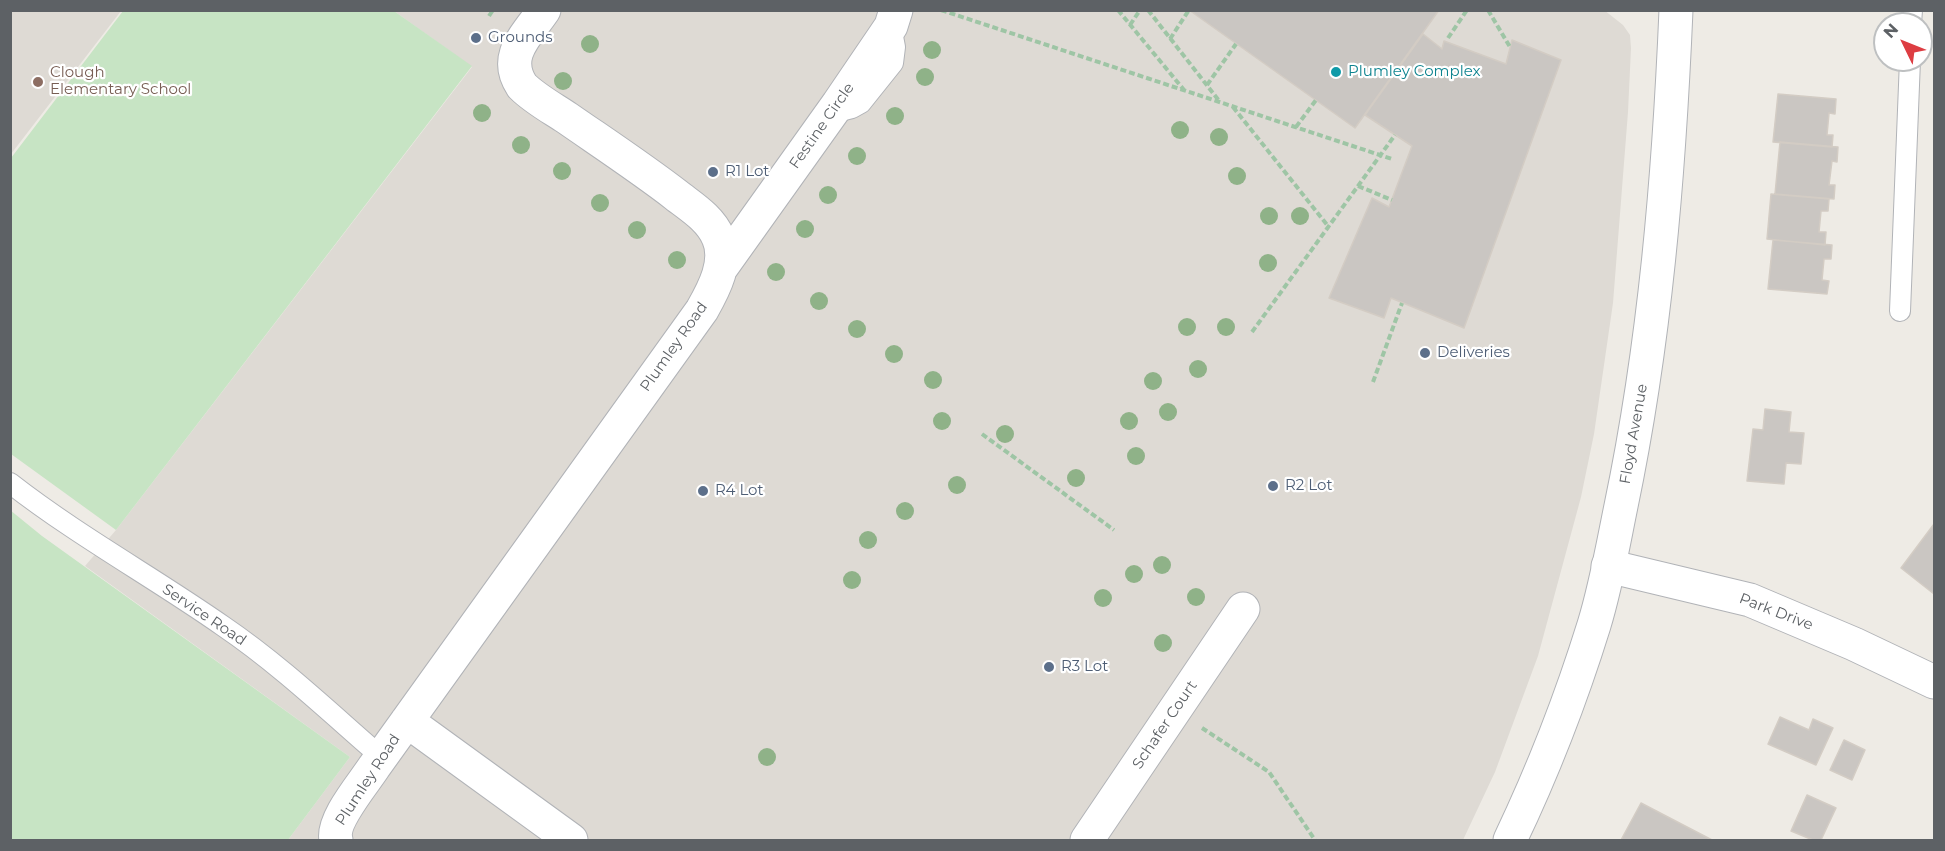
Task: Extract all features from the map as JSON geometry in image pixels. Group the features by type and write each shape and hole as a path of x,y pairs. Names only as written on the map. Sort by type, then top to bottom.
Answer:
{"street":[{"name":"Plumley Road","path":"336,840 338,823 374,767 702,310 714,288 721,268 722,251 719,238 711,225 698,212 522,86 514,71 513,62 523,40 544,10"},
{"name":"Floyd Avenue","path":"1510,840 1536,786 1568,703 1595,623 1635,439 1655,294 1671,124 1676,10"},
{"name":"Festine Circle","path":"721,268 830,114 893,18"},
{"name":"Park Drive","path":"1608,566 1750,600 1854,644 1935,682"},
{"name":"Schafer Court","path":"1087,840 1243,609"},
{"name":"Plumley Road","path":"407,721 571,840"}],"lane":[{"path":"1900,311 1910,72"},
{"name":"Service Road","path":"10,483 47,511 225,627 283,671 371,748 375,757 374,767"}],"path":[{"path":"489,16 493,10"},
{"path":"941,10 1392,159"},
{"path":"1118,10 1185,91"},
{"path":"1130,25 1140,10"},
{"path":"1148,10 1220,102"},
{"path":"1170,39 1189,10"},
{"path":"1448,38 1467,10"},
{"path":"1488,10 1510,47"},
{"path":"1207,86 1236,44"},
{"path":"1296,127 1316,100"},
{"path":"1232,106 1328,226"},
{"path":"1252,332 1395,135"},
{"path":"1358,186 1392,200"},
{"path":"1373,382 1401,303"},
{"path":"982,434 1114,530"},
{"path":"1198,726 1269,772 1315,840"}],"shaded area":[{"path":"1604,10 1623,25 1630,35 1631,48 1613,303 1594,434 1581,497 1538,656 1495,772 1463,840 288,840 350,757 85,566 116,530 472,67 394,11"},
{"name":"Clough Elementary School","path":"10,11 121,11 11,154"}],"green space":[{"path":"123,11 394,11 472,66 116,530 11,454 11,158"},
{"path":"10,510 42,536 350,757 288,840 11,840"}],"building":[{"name":"Plumley Complex","path":"1189,10 1439,10 1355,128"},
{"path":"1423,34 1442,49 1444,41 1506,64 1512,40 1561,60 1464,328 1391,298 1384,318 1329,298 1372,198 1389,207 1412,146 1365,115"},
{"path":"1778,94 1836,99 1835,114 1829,113 1827,135 1833,135 1832,147 1773,142"},
{"path":"1780,142 1838,147 1837,162 1832,161 1829,185 1835,185 1834,199 1775,194"},
{"path":"1771,194 1829,199 1828,211 1821,211 1819,232 1826,232 1825,245 1767,239"},
{"path":"1773,240 1832,245 1831,259 1824,259 1822,280 1829,281 1827,294 1768,289"},
{"path":"1765,409 1791,412 1789,432 1804,433 1801,464 1786,463 1784,484 1747,481 1753,429 1763,430"},
{"path":"1934,524 1934,594 1901,568"},
{"path":"1780,717 1809,730 1813,719 1833,728 1816,765 1768,744"},
{"path":"1844,740 1865,750 1852,780 1830,770"},
{"path":"1807,795 1836,808 1821,840 1813,840 1791,831"},
{"path":"1641,803 1712,840 1621,840"}],"place":[{"name":"Grounds","path":"476,38"},
{"name":"Plumley Complex","path":"1336,72"},
{"name":"Clough Elementary School","path":"38,82"},
{"name":"R1 Lot","path":"713,172"},
{"name":"Deliveries","path":"1425,353"},
{"name":"R2 Lot","path":"1273,486"},
{"name":"R4 Lot","path":"703,491"},
{"name":"R3 Lot","path":"1049,667"}]}
